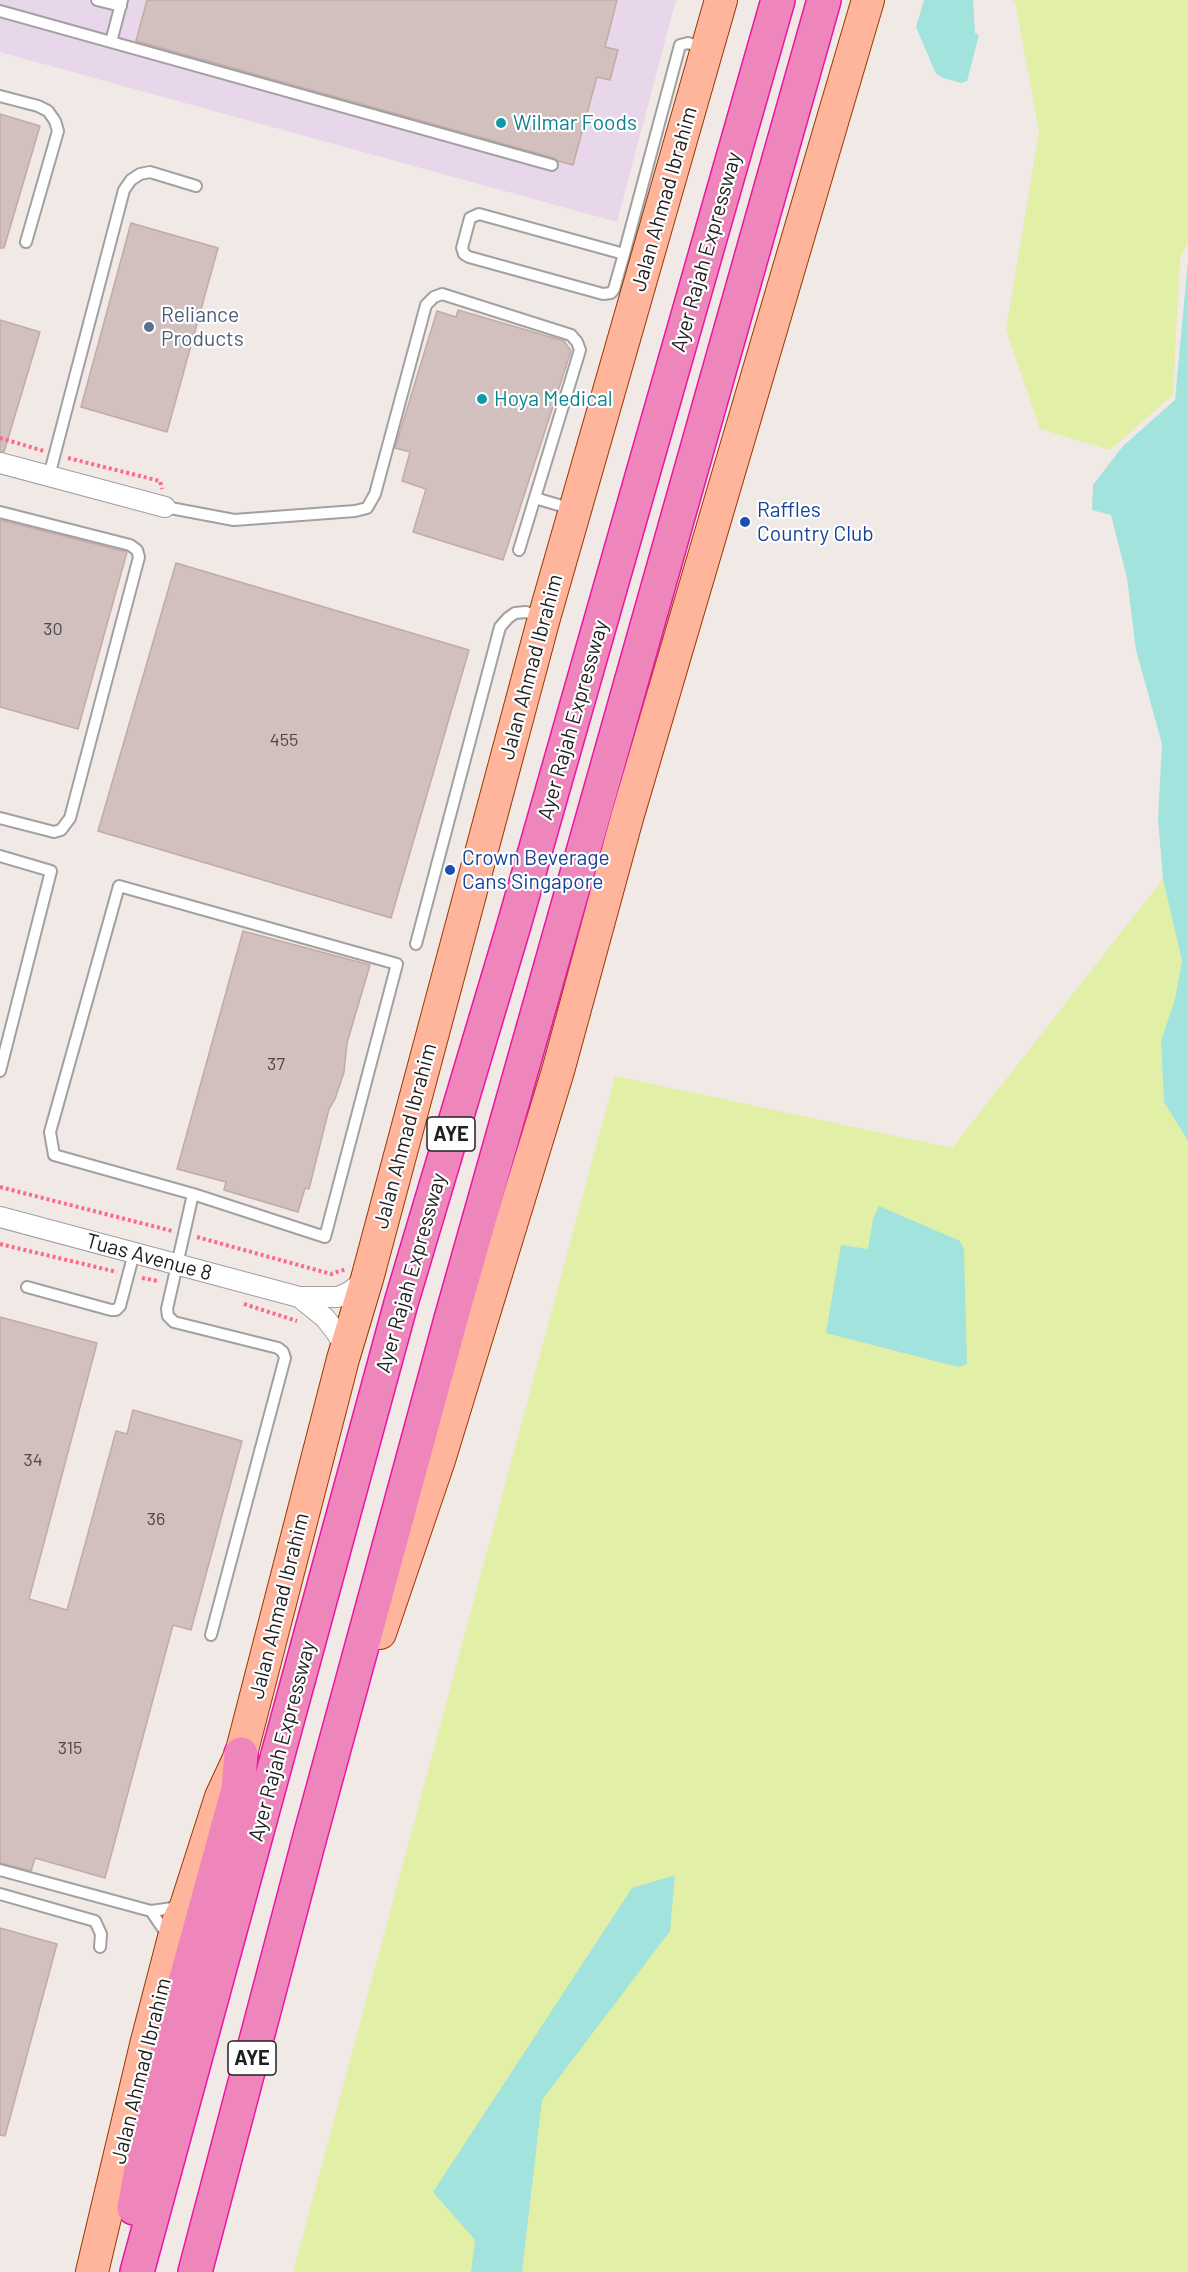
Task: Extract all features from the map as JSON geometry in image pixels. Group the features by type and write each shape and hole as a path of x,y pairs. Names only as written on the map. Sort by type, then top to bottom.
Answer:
{"highway":[{"name":"Ayer Rajah Expressway","path":"137,2272 401,1303 514,925 778,0"},
{"name":"AYE","path":"195,2272 308,1844 451,1319 824,0"},
{"path":"123,2272 146,2142 174,2022 233,1810 238,1789 241,1754"}],"main road":[{"name":"Jalan Ahmad Ibrahim","path":"92,2272 178,1922 186,1906 221,1797 241,1754 343,1359 367,1279 544,618 721,0"},
{"path":"308,1844 439,1460 558,1071 627,818 868,0"}],"street":[{"path":"0,463 165,507"},
{"name":"Tuas Avenue 8","path":"0,1217 299,1297 338,1297 367,1279"},
{"name":"Tuas Avenue 8","path":"299,1297 326,1318 336,1332 341,1341 343,1359"}],"lane":[{"path":"97,0 121,3 111,42"},
{"path":"0,11 552,165"},
{"path":"624,254 479,214 470,218 462,248 469,257 603,294 611,293 624,254 680,45 688,43 707,48"},
{"path":"0,96 48,111 58,131 26,242"},
{"path":"48,476 124,190 131,180 140,174 150,172 196,186"},
{"path":"165,507 234,520 355,511 367,508 375,495 426,305 434,297 442,294 571,335 578,342 580,350 519,550"},
{"path":"535,498 575,510"},
{"path":"0,512 130,545 137,550 139,557 67,825 61,830 49,832 0,818"},
{"path":"416,944 500,627 515,613 526,612 544,618"},
{"path":"0,856 51,871 0,1071"},
{"path":"119,886 397,964 325,1237 193,1194 54,1155 50,1132 119,886"},
{"path":"193,1194 167,1309 170,1319 174,1322 278,1348 283,1352 285,1358 211,1635"},
{"path":"27,1287 116,1310 120,1306 134,1253"},
{"path":"0,1870 151,1911 186,1906"},
{"path":"0,1894 95,1921 101,1934 100,1947"},
{"path":"151,1911 174,1945"}],"path":[{"path":"0,438 160,481 165,507"}],"shaded area":[{"path":"0,0 676,0 617,222 0,52"}],"green space":[{"path":"1010,0 1188,0 1188,241 1180,259 1173,395 1110,450 1040,429 1006,330 1039,132 1015,1"},
{"path":"1163,879 1182,961 1175,999 1161,1041 1164,1102 1188,1141 1188,2272 293,2272 615,1076 952,1148"}],"water":[{"path":"924,0 973,0 975,33 979,35 967,81 961,83 936,74 916,27"},
{"path":"1188,260 1188,1141 1164,1102 1161,1041 1175,999 1182,961 1163,879 1158,819 1162,744 1136,650 1127,578 1111,515 1092,510 1093,485 1123,446 1175,400"},
{"path":"879,1206 960,1241 964,1249 967,1364 958,1367 826,1333 841,1245 868,1249 873,1219"},
{"path":"675,1875 670,1931 542,2100 522,2272 471,2272 475,2240 433,2192 632,1888"}],"building":[{"name":"Wilmar Foods","path":"147,0 617,0 605,47 618,50 610,80 597,77 573,165 136,41"},
{"path":"0,114 40,126 4,248 0,248"},
{"name":"Reliance Products","path":"131,223 218,248 167,432 81,407"},
{"name":"Hoya Medical","path":"458,310 564,341 571,351 503,560 413,532 426,489 402,481 410,452 395,448 437,311 456,317"},
{"path":"0,320 40,332 4,452 0,451"},
{"path":"0,520 127,552 78,729 0,707"},
{"path":"176,563 469,650 391,918 98,831"},
{"path":"243,931 370,965 347,1043 344,1072 335,1099 329,1109 309,1189 305,1188 298,1212 224,1190 226,1182 177,1169"},
{"path":"0,1317 97,1343 29,1599 67,1610 116,1431 127,1434 133,1410 242,1441 191,1630 173,1625 105,1878 35,1858 31,1871 0,1863"},
{"path":"0,1928 57,1944 5,2136 0,2135"}],"place":[{"name":"Wilmar Foods","path":"501,123"},
{"name":"Reliance Products","path":"149,327"},
{"name":"Hoya Medical","path":"482,399"},
{"name":"Raffles Country Club","path":"745,522"},
{"name":"Crown Beverage Cans Singapore","path":"450,870"}]}
